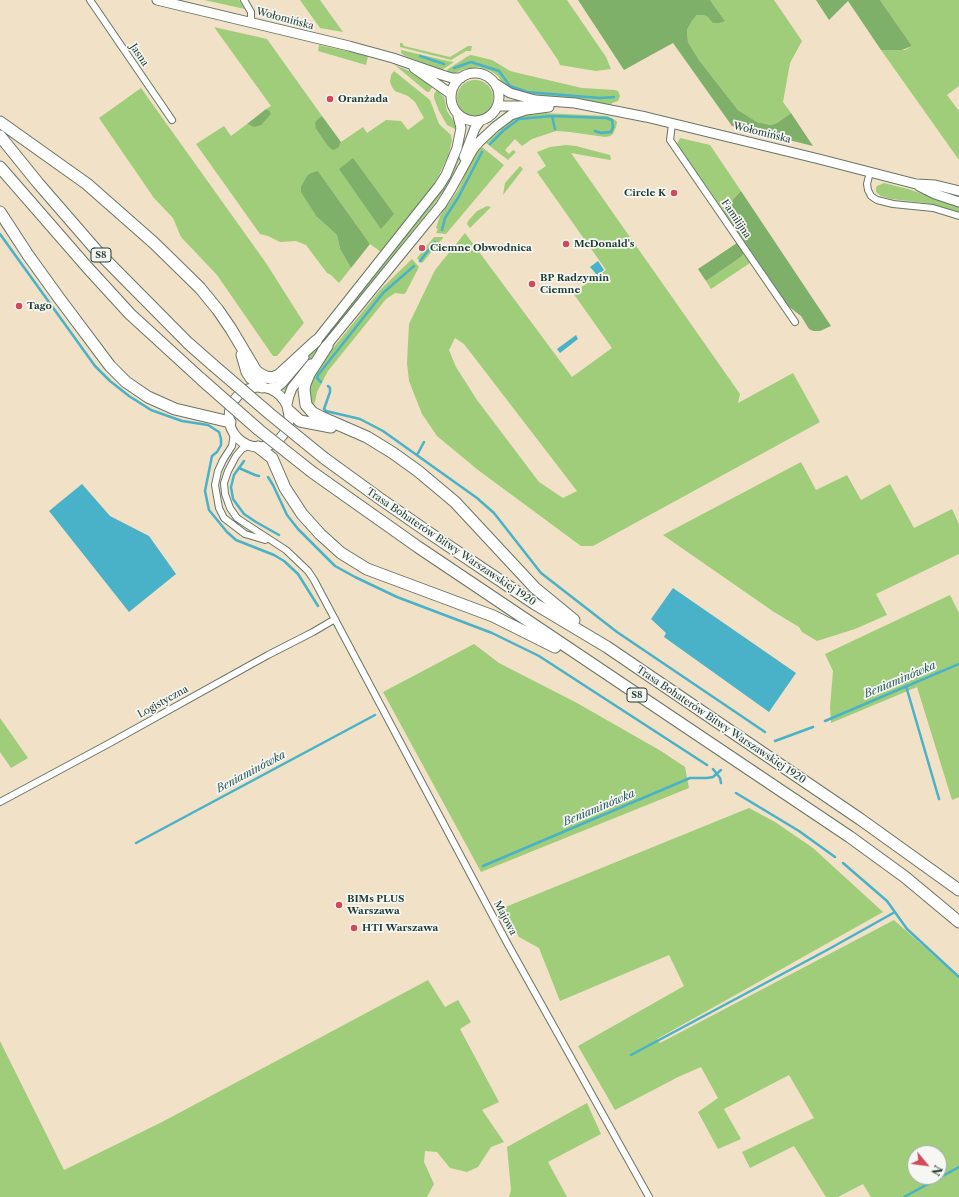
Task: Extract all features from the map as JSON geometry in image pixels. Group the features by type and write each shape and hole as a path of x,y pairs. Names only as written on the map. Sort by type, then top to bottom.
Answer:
{"highway":[{"path":"0,122 87,184 154,243 200,288 218,310 256,371 266,377 272,378 279,375 316,341"},
{"name":"Trasa Bohaterów Bitwy Warszawskiej 1920","path":"0,136 38,183 98,251 183,337 270,414 324,458 428,532 535,604 607,647 860,819 959,890"},
{"name":"Trasa Bohaterów Bitwy Warszawskiej 1920","path":"0,167 81,261 130,314 259,430 312,472 392,530 850,838 905,877 959,922"},
{"path":"0,212 58,298 110,366 126,382 148,397 175,409 230,422"},
{"path":"236,338 247,372 256,383 266,388"},
{"path":"327,346 309,374 305,384 304,390 306,405 313,413 321,418 368,436 394,453 455,502 535,588 607,647"},
{"path":"288,408 300,421 350,430"},
{"path":"254,446 272,458 285,488 302,514 333,546 346,556 367,569 493,616 595,667"}],"main road":[{"name":"Wołomińska","path":"157,0 362,50 452,78 461,78"},
{"name":"Wołomińska","path":"406,63 451,94"},
{"path":"458,116 472,122 480,121 491,116 498,106 500,99 496,84 480,73 467,74 461,78 453,88 451,94 452,106 458,116 461,128 457,148 439,186 282,383 278,387 254,387 246,389 234,399 231,406 230,422 234,433 241,441 254,446 269,445 280,439 288,425 288,408 292,388 440,205 451,189 473,149 488,133 505,119 526,110 549,107"},
{"name":"Wołomińska","path":"496,84 510,93 535,100 575,103 602,108 746,140 916,184 934,185 959,191"},
{"name":"Wołomińska","path":"498,106 517,105 602,108"},
{"path":"459,174 471,137 480,121"},
{"name":"Wołomińska","path":"916,184 935,194 959,202"},
{"path":"266,388 277,392 283,398 288,408"}],"street":[{"name":"Jasna","path":"90,0 172,120"},
{"path":"244,0 251,12 250,22"},
{"name":"Familijna","path":"672,124 670,140 795,322"},
{"path":"870,172 867,188 871,196 877,200 893,204 933,208 959,216"},
{"path":"234,433 232,446 218,471 215,486 219,508 224,518 244,534 270,541"},
{"path":"254,446 242,449 236,456 224,484 225,494 230,508 237,518 270,541"},
{"name":"Majowa","path":"270,541 286,550 308,571 499,927 649,1197"},
{"name":"Logistyczna","path":"0,802 335,619"}],"green space":[{"path":"204,0 239,0 245,9"},
{"path":"300,0 320,0 343,32 320,28"},
{"path":"517,0 567,0 606,57 611,69 596,71 560,65"},
{"path":"578,0 710,0 725,21 713,23 708,17 697,15 692,21 687,30 688,42 699,60 738,110 757,122 771,125 777,123 791,113 813,146 732,126 673,43 624,70"},
{"path":"710,0 774,0 802,41 790,63 783,102 791,113 777,123 771,125 757,122 738,110 699,60 688,42 687,30 697,15 703,15 725,21"},
{"path":"816,0 880,0 912,46 902,50 881,50 848,1 829,20"},
{"path":"880,0 959,0 959,86 947,95 959,111 959,160 881,50 905,50 912,46"},
{"path":"214,27 267,39 322,116 319,119 316,129 331,149 339,147 341,142 363,127 367,133 386,120 401,121 408,130 424,118 415,102 408,96 395,91 392,87 390,82 391,75 394,71 430,100 439,124 451,135 452,141 448,156 432,187 381,252 370,244 318,171 317,217 337,235 340,249 351,268 339,283 327,273 306,245 296,241 280,242 260,234 196,144 224,126 231,136 247,124 251,126 271,114 270,111 266,109 271,106"},
{"path":"400,43 404,46 450,57 468,46 472,46 471,51 466,51 451,60 400,47"},
{"path":"319,45 368,56 366,65 318,51"},
{"path":"401,50 454,62 442,70 405,56 401,53"},
{"path":"471,55 492,60 510,71 582,88 615,90 618,91 620,96 618,101 612,103 611,105 538,98 528,96 505,86 498,76 491,71 479,67 464,69 453,74 446,72 448,69"},
{"path":"395,65 407,70 433,86 429,92 427,92"},
{"path":"479,80 488,85 492,91 492,105 488,111 479,116 471,116 462,111 458,105 457,94 462,85 468,81"},
{"path":"141,88 266,263 304,323 277,356 273,356 217,275 181,237 173,218 154,198 99,118"},
{"path":"437,90 444,97 447,111 455,123 457,130 447,125 439,111 434,98 434,94"},
{"path":"266,109 270,111 271,114 261,125 254,127 247,124"},
{"path":"543,113 608,116 617,122 613,134 605,137 556,131 532,139 522,146 515,139 505,150 509,154 513,150 516,152 508,160 486,143 508,123 519,116"},
{"path":"322,116 341,142 339,147 334,150 328,146 316,129 315,123"},
{"path":"680,138 710,145 741,191 723,210 677,144"},
{"path":"462,143 465,144 456,168 445,189 285,391 282,389 432,202 440,190"},
{"path":"566,145 576,146 610,155 610,160 571,153 740,394 738,403 793,373 820,422 593,546 581,546 478,470 437,436 422,414 409,381 407,363 409,324 435,270 465,233 572,377 612,348 573,293 606,270 537,172 546,166 537,152 550,147","holes":["455,338 464,344 577,491 563,498 539,482 477,400 456,367 449,350"]},
{"path":"482,147 504,165 446,234 436,233 440,216 458,190 474,155"},
{"path":"353,158 394,214 381,229 339,169"},
{"path":"520,166 523,169 503,195 505,183"},
{"path":"318,171 370,244 351,268 340,249 337,235 317,217 301,192 301,187 307,176"},
{"path":"884,183 908,189 959,206 959,213 926,203 891,199 881,196 876,192 876,188"},
{"path":"741,191 831,326 820,331 813,331 809,329 801,316 788,306 723,210"},
{"path":"487,206 491,207 470,228 467,224 468,221 477,211"},
{"path":"434,237 443,238 421,263 417,258"},
{"path":"737,243 744,253 741,257 706,281 698,269"},
{"path":"744,253 750,263 711,289 706,281 741,257"},
{"path":"412,259 419,267 406,292 404,294 395,293 386,299 328,371 317,392 315,402 312,406 308,390 316,369 381,289"},
{"path":"801,462 816,490 847,475 861,500 890,484 914,528 952,509 959,524 959,554 876,594 887,615 855,629 817,641 802,632 799,627 774,612 663,535"},
{"path":"950,595 959,613 959,797 952,800 917,687 831,723 830,707 833,671 825,654"},
{"path":"474,644 499,663 577,703 661,751 685,767 689,788 481,872 383,692"},
{"path":"0,718 28,758 11,768 0,752"},
{"path":"749,808 775,822 813,848 883,912 657,1039 660,1043 894,920 959,978 959,1197 871,1197 863,1184 838,1197 826,1197 794,1146 750,1168 742,1152 814,1118 789,1075 724,1109 741,1139 718,1149 698,1112 718,1098 701,1067 678,1077 615,1110 578,1046 684,986 669,955 560,1001 539,948 519,937 503,908"},
{"path":"428,980 445,1007 458,1000 471,1022 460,1029 499,1102 482,1110 504,1142 491,1147 478,1167 467,1172 450,1168 437,1152 425,1151 424,1162 434,1184 427,1197 0,1197 0,1041 64,1170 162,1122"},
{"path":"587,1103 601,1134 548,1162 567,1197 509,1197 511,1190 507,1147"}],"water":[{"path":"598,261 604,270 597,275 590,267"},
{"path":"576,335 578,339 560,353 557,349"},
{"path":"82,484 110,516 149,536 176,574 129,612 49,511"},
{"path":"673,588 796,673 769,712 664,637 666,633 651,619"}],"waterway":[{"path":"420,56 444,64"},
{"path":"454,68 471,62 499,71 510,86 527,92 600,98 614,97"},
{"path":"552,116 555,129"},
{"path":"490,144 504,130 519,119 552,116 606,118 612,120 613,127 611,132 601,133 595,131"},
{"path":"442,230 445,218 458,198 482,152"},
{"path":"0,234 95,366 110,381 129,396 151,410 182,421 208,425 219,432 221,445 217,452 212,456 205,491 209,510 227,532 236,540 274,555 284,561 298,574 318,606"},
{"path":"420,261 435,242"},
{"path":"321,382 317,378 318,375 383,293 414,266"},
{"path":"328,386 330,388 330,392 324,409 326,411 360,419 383,431 477,498 494,513 541,573 617,632 765,732"},
{"path":"417,455 424,442"},
{"path":"244,461 234,475 231,487 233,499 244,514 279,535"},
{"path":"239,468 259,476"},
{"path":"268,477 287,515 298,529 335,566 397,597 492,633 539,656 707,765"},
{"name":"Beniaminówka","path":"825,721 959,664"},
{"path":"906,686 939,799"},
{"name":"Beniaminówka","path":"136,843 375,715"},
{"name":"Beniaminówka","path":"775,741 813,727"},
{"name":"Beniaminówka","path":"713,769 720,778 721,783"},
{"name":"Beniaminówka","path":"483,866 690,778 713,777 721,770"},
{"path":"736,793 799,831 835,857"},
{"path":"843,863 887,901 907,929 959,977"},
{"path":"631,1055 895,912"},
{"path":"904,1197 959,1167"}],"place":[{"name":"Oranżada","path":"330,99"},
{"name":"Circle K","path":"674,193"},
{"name":"McDonald's","path":"566,244"},
{"name":"Ciemne Obwodnica","path":"422,248"},
{"name":"BP Radzymin Ciemne","path":"532,284"},
{"name":"Tago","path":"19,306"},
{"name":"BIMs PLUS Warszawa","path":"339,905"},
{"name":"HTI Warszawa","path":"354,928"}]}
